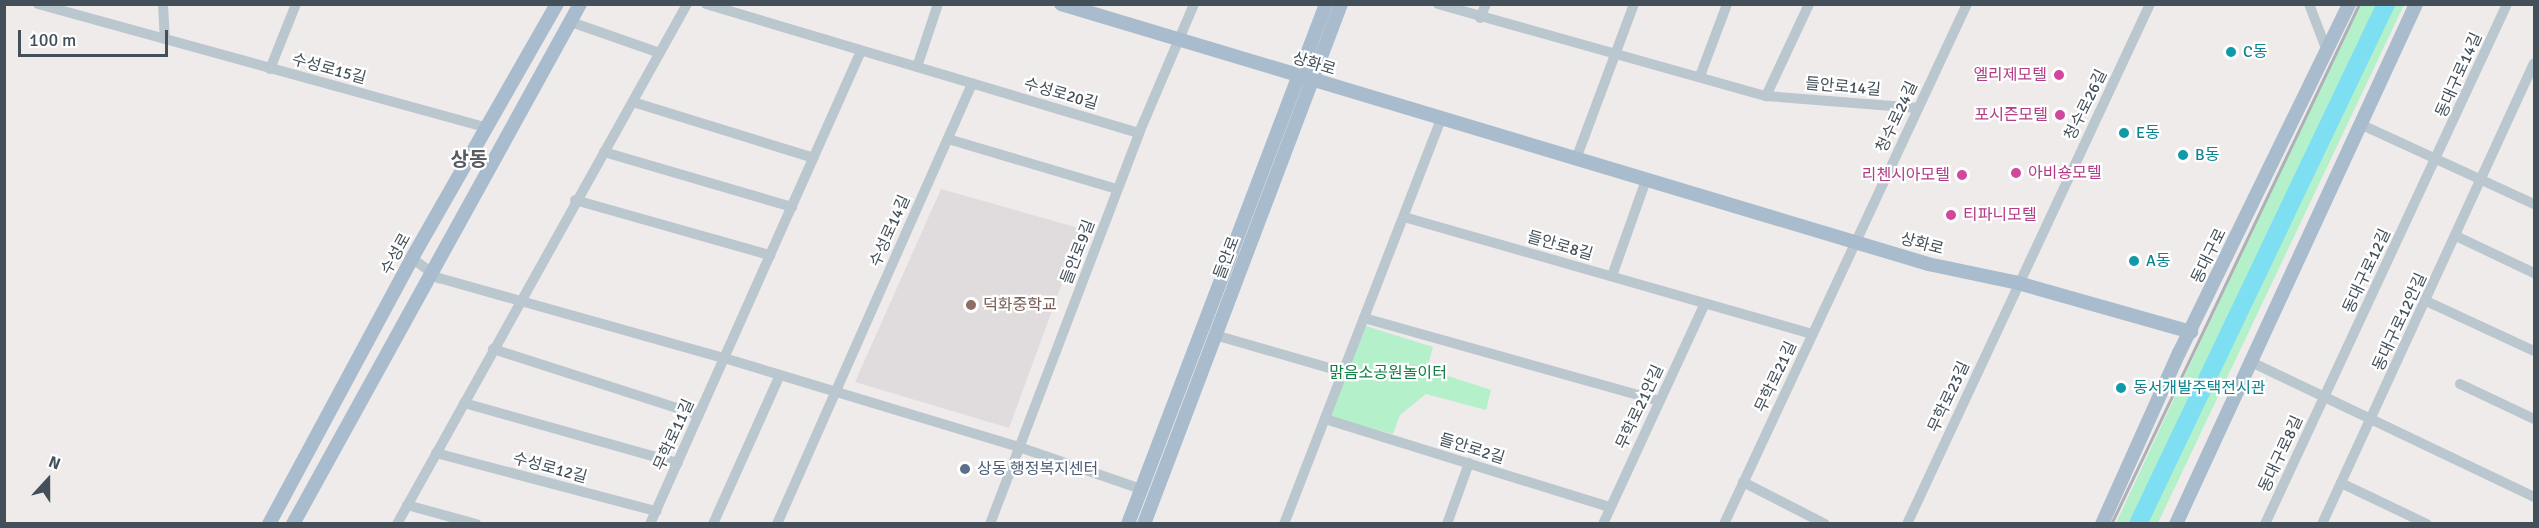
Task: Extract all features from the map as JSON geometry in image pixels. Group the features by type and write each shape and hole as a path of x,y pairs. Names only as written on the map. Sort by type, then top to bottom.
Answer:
{"main road":[{"name":"수성로","path":"269,524 412,258 557,4"},
{"path":"293,524 430,271 580,4"},
{"name":"상화로","path":"1061,4 1928,264 2018,283 2191,332"},
{"name":"들안로","path":"1144,524 1215,335 1305,79 1326,4"},
{"name":"들안로","path":"1128,524 1305,79 1341,4"},
{"name":"동대구로","path":"2102,524 2191,332 2349,4"},
{"path":"2176,524 2416,4"}],"street":[{"name":"수성로15길","path":"38,4 486,127"},
{"path":"82,4 84,17"},
{"path":"163,4 165,39"},
{"path":"270,69 296,4"},
{"path":"397,524 521,301 574,200 633,102 687,4"},
{"name":"수성로20길","path":"706,4 1139,133"},
{"path":"917,67 938,4"},
{"path":"948,139 1118,189 1177,40 1194,4"},
{"name":"들안로14길","path":"1438,4 1480,18 1616,53 1766,96 1918,108"},
{"path":"1480,18 1486,4"},
{"path":"1576,159 1634,4"},
{"path":"1700,76 1727,4"},
{"path":"1766,96 1809,4"},
{"name":"청수로24길","path":"1856,242 1967,4"},
{"name":"청수로26길","path":"2018,283 2150,4"},
{"path":"2309,4 2327,51"},
{"name":"동대구로14길","path":"2438,159 2507,4"},
{"path":"571,22 660,53"},
{"path":"724,358 861,51"},
{"path":"2482,179 2535,63"},
{"name":"수성로14길","path":"836,392 972,84"},
{"path":"633,102 814,158"},
{"path":"1284,524 1441,119"},
{"path":"2360,123 2535,204"},
{"path":"604,152 792,207"},
{"name":"동대구로12길","path":"2324,397 2438,159"},
{"name":"동대구로12안길","path":"2322,524 2482,179"},
{"path":"1612,276 1646,180"},
{"name":"들안로9길","path":"990,524 1118,189"},
{"path":"574,200 770,255"},
{"name":"들안로8길","path":"1404,217 1813,334"},
{"path":"2456,236 2535,273"},
{"name":"무학로21길","path":"1724,524 1856,242"},
{"path":"412,258 439,278 724,358 1019,447 1142,489"},
{"name":"무학로23길","path":"1907,524 2018,283"},
{"path":"2426,301 2535,351"},
{"name":"무학로21안길","path":"1603,524 1705,303"},
{"path":"1364,318 1659,401"},
{"path":"1215,335 1343,372"},
{"path":"493,349 699,415"},
{"name":"무학로11길","path":"650,524 724,358"},
{"path":"2249,362 2535,497"},
{"path":"713,524 780,375"},
{"path":"2460,384 2535,419"},
{"path":"777,524 836,392"},
{"name":"동대구로8길","path":"2265,524 2324,397"},
{"path":"464,403 678,463"},
{"name":"들안로2길","path":"1325,419 1610,507"},
{"name":"수성로12길","path":"436,453 656,511"},
{"path":"1448,524 1469,463"},
{"path":"1743,483 1825,524"},
{"path":"2341,483 2427,524"},
{"path":"407,505 476,524"}],"shaded area":[{"name":"덕화중학교","path":"941,189 1082,229 1009,428 855,382"}],"green space":[{"path":"2358,5 2404,5 2158,523 2116,523"},
{"name":"맑음소공원놀이터","path":"1366,326 1433,347 1427,369 1491,390 1486,410 1426,394 1400,415 1393,434 1330,417"}],"waterway":[{"path":"2138,524 2386,4"}],"railway":[{"path":"2111,524 2359,4"}],"place":[{"name":"C동","path":"2231,52"},
{"name":"엘리제모텔","path":"2059,75"},
{"name":"포시즌모텔","path":"2060,115"},
{"name":"E동","path":"2124,133"},
{"name":"B동","path":"2183,155"},
{"name":"아비숑모텔","path":"2016,173"},
{"name":"리첸시아모텔","path":"1962,175"},
{"name":"티파니모텔","path":"1951,215"},
{"name":"A동","path":"2134,261"},
{"name":"덕화중학교","path":"971,305"},
{"name":"동서개발주택전시관","path":"2121,388"},
{"name":"상동 행정복지센터","path":"965,469"}],"district":[{"name":"상동","path":"469,159"}]}
